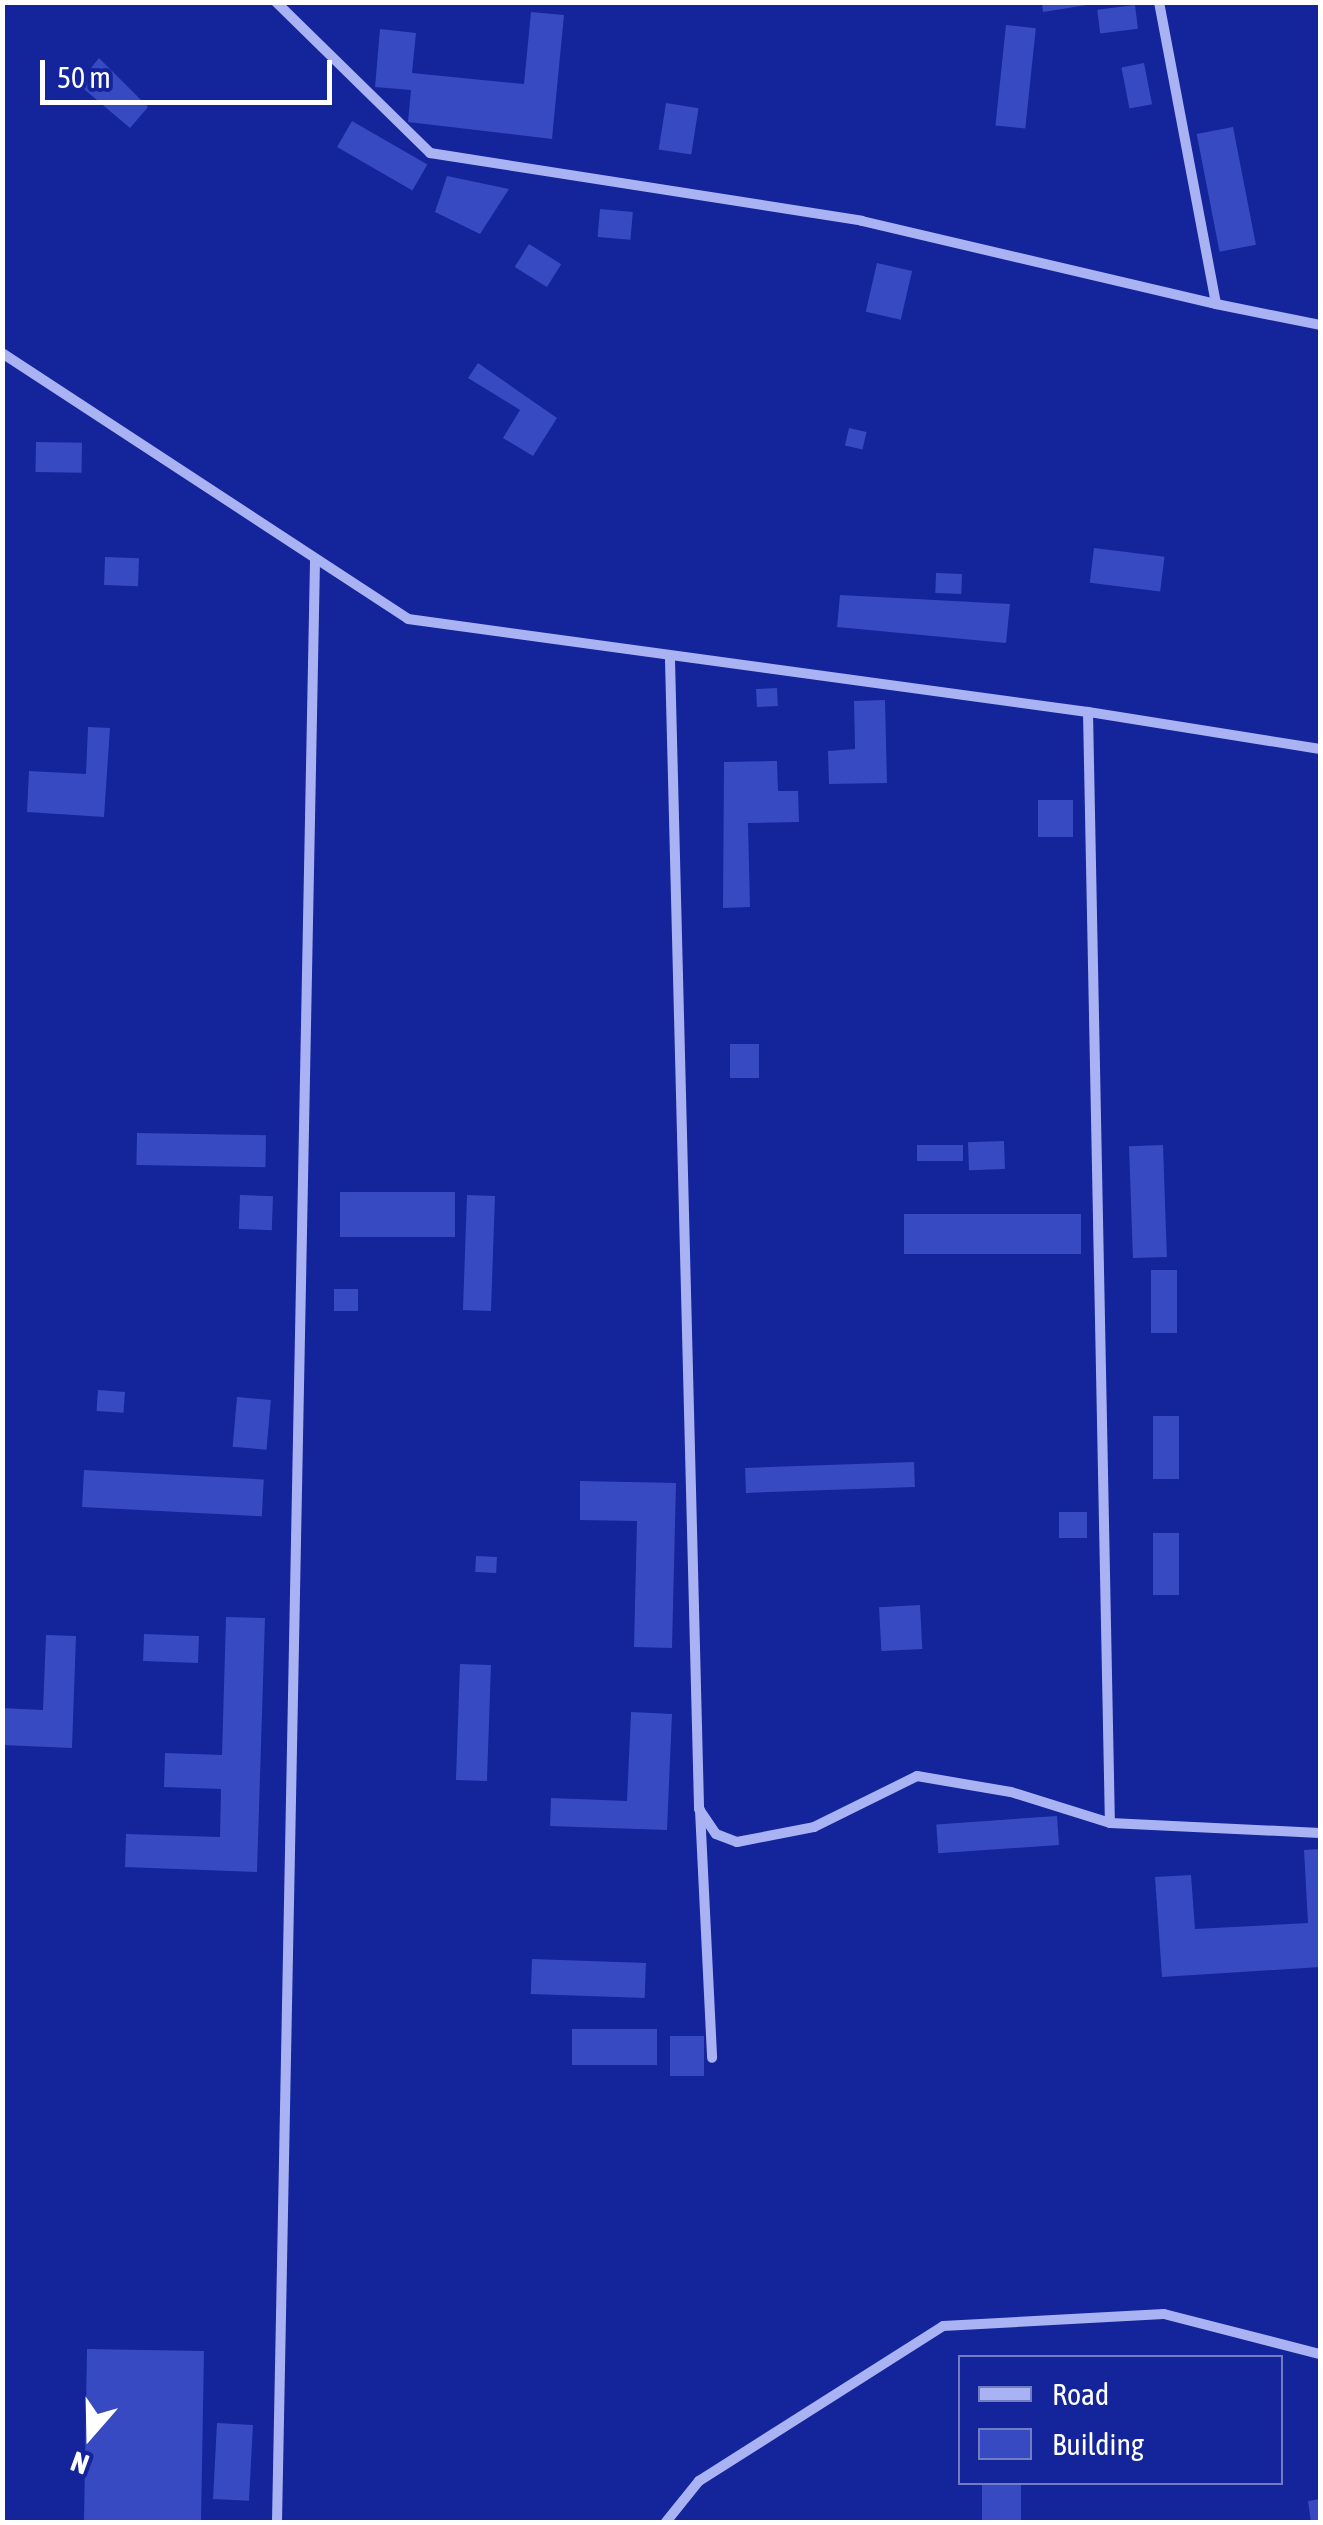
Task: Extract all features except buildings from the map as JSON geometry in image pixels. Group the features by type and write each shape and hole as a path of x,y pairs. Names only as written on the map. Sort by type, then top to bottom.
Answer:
{"street":[{"path":"276,2 430,153 862,221 1216,304 1320,324"},
{"path":"1159,2 1216,304"},
{"path":"2,353 408,619 670,660 1088,712 1320,748"},
{"path":"277,2522 316,558"},
{"path":"670,660 700,1809 712,2058"},
{"path":"1088,712 1110,1823"},
{"path":"700,1809 716,1834 737,1842 814,1827 918,1776 1011,1792 1110,1823 1320,1833"},
{"path":"666,2522 699,2480 943,2326 1164,2314 1320,2354"}]}
